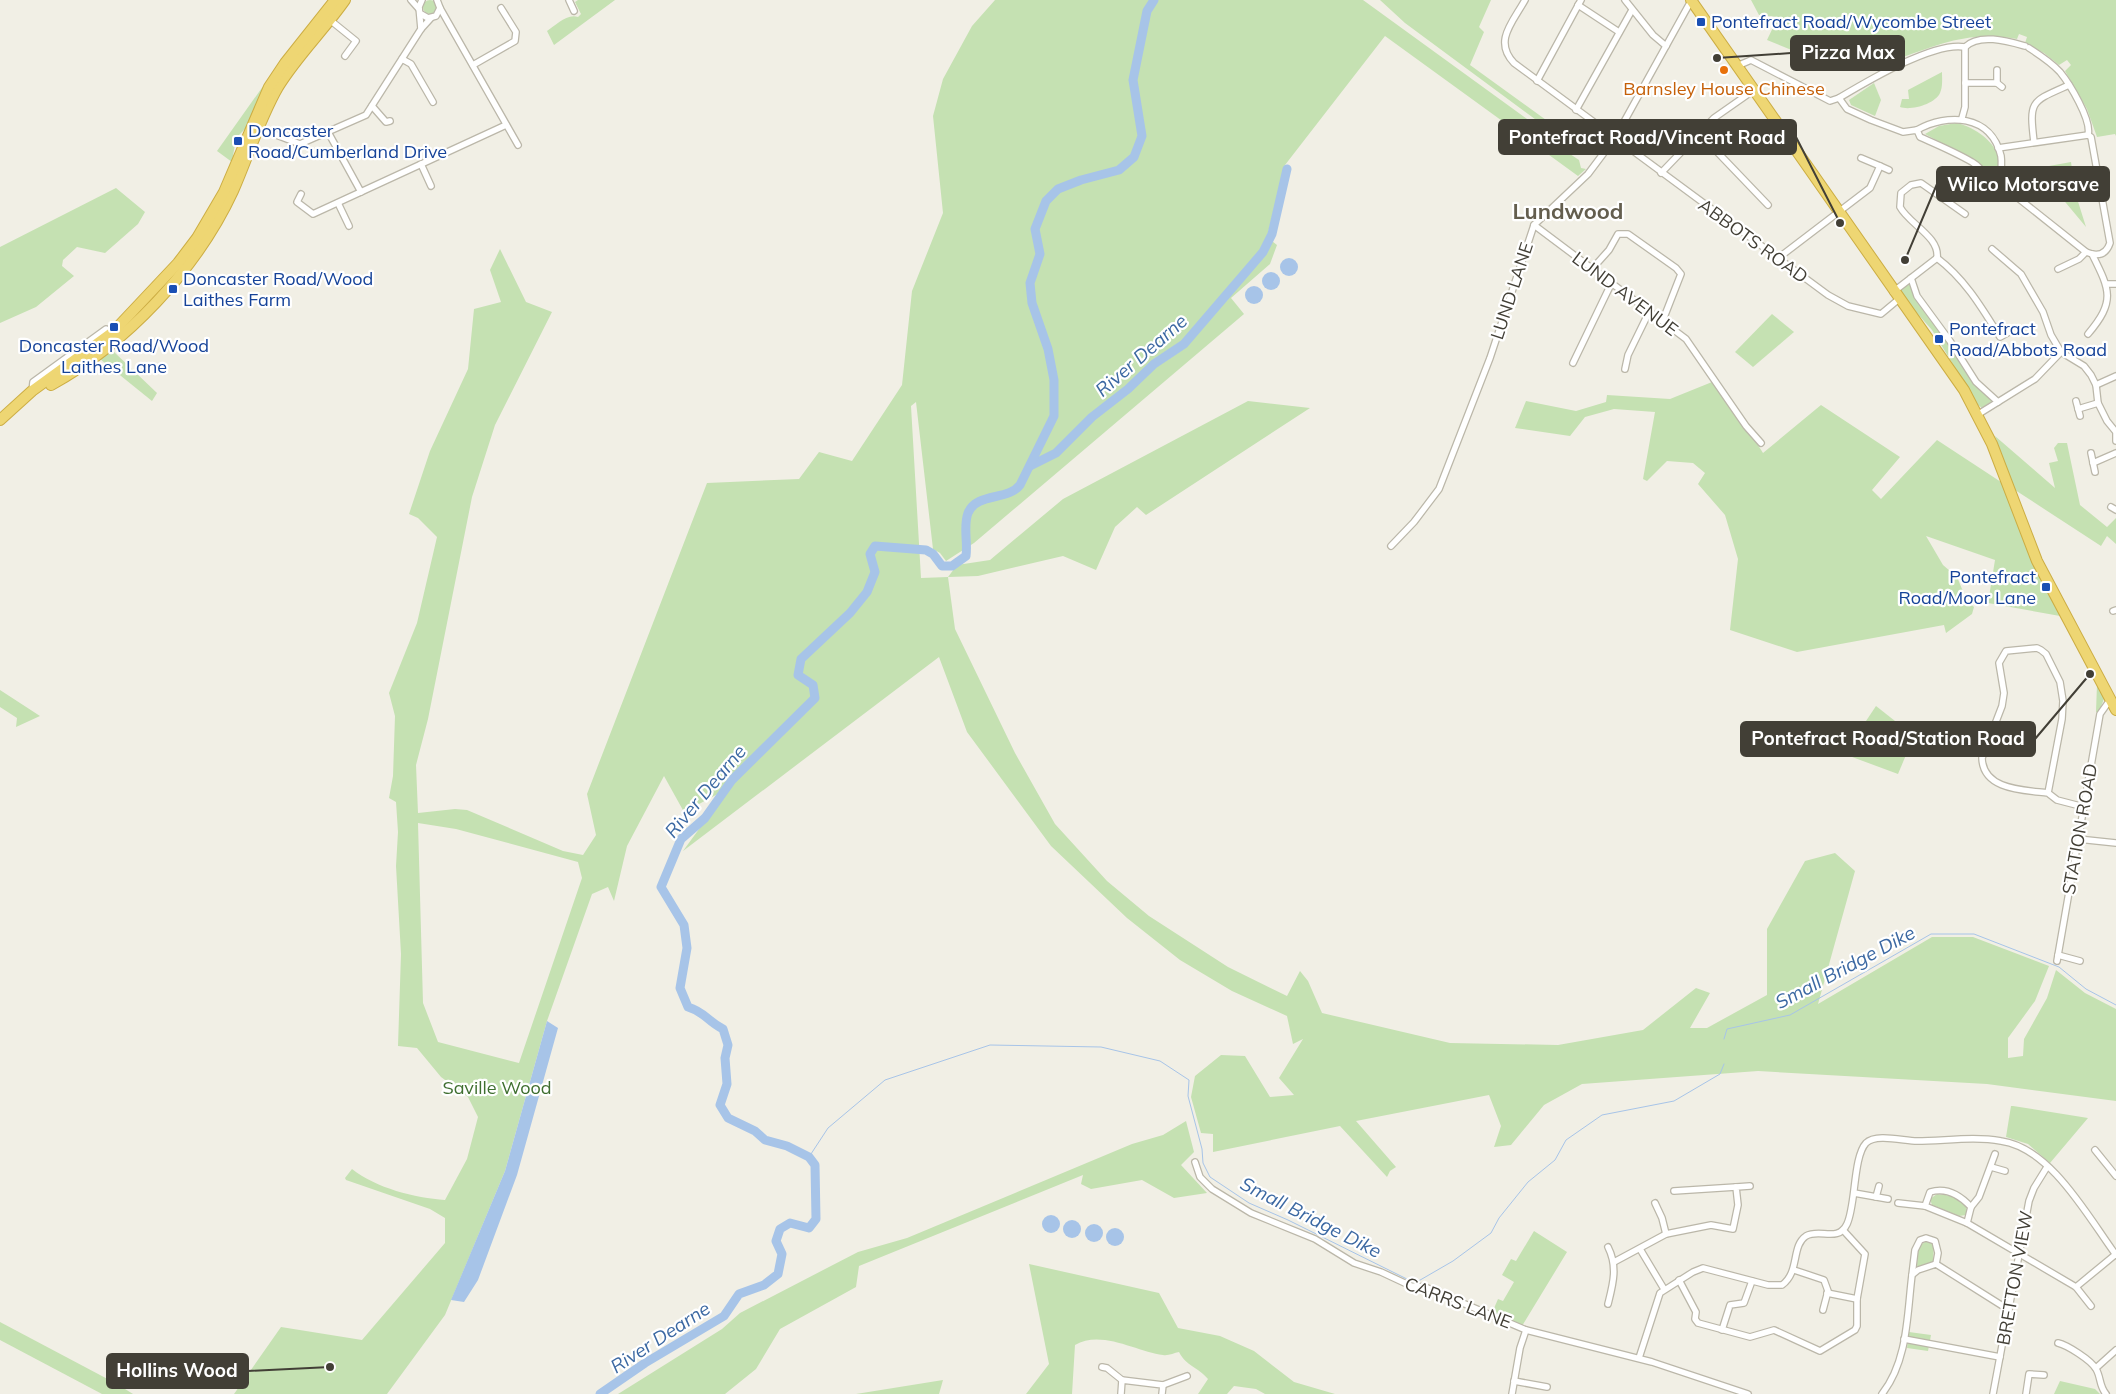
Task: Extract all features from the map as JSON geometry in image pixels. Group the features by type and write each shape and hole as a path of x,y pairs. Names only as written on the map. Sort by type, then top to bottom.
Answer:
{"highway":[{"path":"312,35 335,0"},
{"path":"18,404 79,369 103,352 134,324 177,276 217,213 228,181 258,123 277,74 312,35 330,20 345,0"},
{"path":"1691,0 1896,295 1948,365 1978,415 1993,447 2037,561 2116,710"},
{"path":"0,420 32,391 113,332 200,240"},
{"path":"113,332 121,334 134,324"}],"street":[{"path":"411,0 420,12 431,18 448,22"},
{"path":"421,29 420,12 422,0"},
{"path":"437,0 518,145"},
{"path":"258,123 296,144 366,115 421,29 431,18 438,14 444,0"},
{"path":"569,0 574,11"},
{"name":"ABBOTS ROAD","path":"1525,0 1503,42 1504,50 1514,63 1828,295 1848,306 1881,314 1896,295"},
{"path":"1625,0 1653,35 1666,46"},
{"name":"LUND LANE","path":"1391,546 1414,522 1439,489 1490,358 1534,225 1588,174 1615,138 1691,0"},
{"path":"1537,81 1580,3 1619,32"},
{"path":"1576,110 1632,10"},
{"path":"472,65 515,41 516,32 511,19 502,12"},
{"path":"330,20 357,39 344,56"},
{"path":"1737,66 1751,60 1830,101 1908,61 1948,47 1965,47 1969,43 1984,40 2006,41 2027,47 2059,71 2069,85 2088,126 2088,135 2091,137 2099,173 2110,243 2104,252 2098,255 2089,253 2058,269"},
{"path":"1962,118 1965,107 1965,47"},
{"path":"402,59 411,64 433,102"},
{"path":"1965,83 2000,85 1997,70"},
{"path":"2034,142 2031,114 2034,104 2043,97 2069,85"},
{"path":"1661,173 1714,118 1754,90"},
{"path":"1839,98 1847,109 1902,132 1917,130 1936,121 1962,118 1984,130 1998,148 2002,163 2000,180 2002,186 2089,253 2107,284 2109,293 2107,306 2100,320 2088,334"},
{"path":"372,106 386,122 390,121"},
{"path":"302,194 297,202 313,214 506,125"},
{"path":"1917,130 1920,137 1937,142 1972,162 1991,178 2000,180"},
{"path":"328,132 361,192"},
{"path":"1699,133 1768,205"},
{"path":"1998,148 2088,135"},
{"path":"1861,158 1889,170"},
{"path":"421,164 431,186"},
{"path":"1777,259 1870,188 1880,166"},
{"path":"1896,295 1911,278 1937,258 1938,250 1934,242 1906,217 1900,207 1901,193 1910,185 1921,183 1965,214"},
{"path":"338,203 349,226"},
{"name":"LUND AVENUE","path":"1534,225 1650,310 1686,339 1746,426 1761,443"},
{"path":"1592,269 1609,250 1618,234 1628,234 1680,271 1680,277 1663,320"},
{"path":"1992,249 2021,274 2043,312 2051,335 2061,352 2084,366 2092,375 2096,386 2098,403 2107,421 2116,432 2116,441"},
{"path":"1937,258 1948,267 1976,298 2000,337 2009,332"},
{"path":"1911,278 1917,296 1950,340 1976,382 1998,402"},
{"path":"1573,363 1612,282"},
{"path":"2107,284 2116,284"},
{"path":"1625,369 1628,355 1650,310"},
{"path":"1978,415 2035,379 2061,352"},
{"path":"2096,386 2116,376"},
{"path":"2076,401 2080,416"},
{"path":"2078,409 2098,403"},
{"path":"2091,453 2094,472"},
{"path":"2093,463 2116,453"},
{"path":"2048,793 2062,719 2063,701 2060,682 2046,654 2041,650 2037,648 2006,651 1999,663 2004,693 2002,706 1982,758 1982,767 1992,780 2000,786 2048,793 2057,800 2084,807"},
{"name":"STATION ROAD","path":"2080,961 2058,958 2100,714 2110,700"},
{"path":"2078,839 2116,843"},
{"path":"1639,1358 1657,1300 1664,1289 1678,1280 1703,1268 1774,1286 1782,1285 1794,1270 1800,1244 1805,1237 1816,1234 1831,1235 1843,1230 1849,1218 1862,1148 1873,1139 1998,1140 2022,1148 2057,1175 2116,1255 2076,1287"},
{"path":"2095,1150 2116,1176"},
{"path":"1966,1223 1971,1207 1977,1202 1995,1154"},
{"name":"CARRS LANE","path":"1195,1162 1200,1177 1212,1189 1251,1213 1315,1239 1354,1264 1381,1272 1411,1286 1425,1287 1526,1330 1639,1358 1748,1394"},
{"path":"1990,1167 2005,1171"},
{"name":"BRETTON VIEW","path":"1993,1394 2029,1200 2047,1167"},
{"path":"1674,1191 1750,1186"},
{"path":"1876,1197 1879,1186"},
{"path":"1614,1262 1640,1250 1666,1234 1711,1225 1733,1229 1738,1205 1736,1187"},
{"path":"1925,1206 1930,1192 1936,1190 1960,1196 1971,1207"},
{"path":"1854,1193 1888,1199"},
{"path":"1654,1203 1662,1218 1666,1234"},
{"path":"1898,1203 1925,1206 1966,1223 2076,1287 2090,1306"},
{"path":"1678,1280 1696,1312 1696,1321 1750,1337 1774,1330 1820,1351 1856,1328 1857,1299 1865,1254 1843,1230"},
{"path":"1882,1394 1896,1373 1904,1339 1915,1250 1920,1240 1931,1238 1935,1242 1938,1253 1936,1264"},
{"path":"1608,1247 1614,1262 1613,1285 1608,1304"},
{"path":"1640,1250 1664,1289"},
{"path":"1936,1264 2009,1310"},
{"path":"1912,1275 1918,1270 1936,1264"},
{"path":"1794,1270 1823,1278 1827,1293 1823,1310"},
{"path":"1722,1330 1730,1305 1744,1303 1752,1281"},
{"path":"1827,1293 1857,1299"},
{"path":"1512,1394 1520,1348 1526,1330"},
{"path":"1904,1339 2000,1357"},
{"path":"2058,1343 2067,1345 2096,1368 2101,1389 2106,1394"},
{"path":"2096,1368 2116,1350"},
{"path":"1102,1367 1107,1368 1122,1380 1163,1384 1187,1376"},
{"path":"2026,1394 2029,1374 2044,1375"},
{"path":"1121,1394 1122,1380"},
{"path":"1514,1381 1547,1387"},
{"path":"1162,1394 1163,1384"}],"green space":[{"path":"427,0 433,0 437,7 433,14 427,14 423,10 423,4"},
{"path":"578,0 615,0 554,45 547,31 565,18 578,17 581,14 575,2"},
{"name":"Saville Wood","path":"995,0 1363,0 1560,143 1567,152 1579,160 1581,168 1586,169 1578,176 1385,36 1285,165 1267,237 1277,245 1270,264 1231,298 1244,314 974,543 946,561 940,553 933,549 916,402 911,406 921,578 948,577 955,629 1015,753 1055,824 1107,881 1149,916 1228,967 1287,996 1300,971 1308,981 1322,1013 1450,1043 1558,1045 1643,1030 1696,988 1710,993 1690,1028 1707,1028 1767,995 1767,929 1805,861 1835,853 1855,871 1818,1004 1932,937 1973,937 2049,966 2035,1001 2008,1038 2008,1058 2023,1056 2024,1039 2047,998 2056,970 2085,993 2116,1009 2116,1101 1987,1084 1758,1071 1582,1084 1544,1105 1511,1145 1494,1147 1501,1126 1489,1095 1356,1121 1396,1167 1390,1171 1387,1177 1340,1126 1213,1152 1213,1134 1201,1133 1191,1097 1195,1076 1221,1055 1245,1056 1270,1097 1294,1095 1279,1078 1303,1039 1293,1044 1287,1016 1232,991 1180,960 1127,918 1051,846 967,732 939,657 683,851 729,788 684,812 664,776 627,846 614,901 608,887 592,894 547,1021 505,1171 445,1315 387,1394 234,1394 281,1327 362,1340 445,1243 445,1218 430,1209 346,1180 345,1178 352,1169 372,1182 396,1191 445,1200 467,1159 478,1117 468,1097 441,1077 417,1048 398,1046 401,954 396,866 398,832 396,802 389,798 393,776 395,716 389,693 417,623 437,537 418,518 409,514 430,451 468,369 474,309 501,302 490,270 500,249 526,302 552,312 495,425 472,497 428,719 416,765 418,813 455,809 467,810 563,851 583,855 596,835 587,794 707,483 799,479 819,452 852,461 902,385 912,291 943,213 933,116 943,79 972,26","holes":["418,823 456,829 578,862 582,878 519,1063 438,1042 423,1003"]},
{"path":"1380,0 1491,0 1479,27 1484,32 1470,65 1593,154 1581,153 1405,23"},
{"path":"1751,0 2116,0 2116,136 2115,134 2097,137 2087,109 2065,71 2071,65 2067,60 2059,65 2044,53 2025,43 2027,37 2019,34 2017,39 1999,37 1968,38 1940,44 1895,60 1887,47 1862,58 1850,68 1826,64 1767,40 1778,17 1759,15"},
{"path":"1942,72 1941,91 1937,97 1922,106 1900,107 1902,99 1909,99 1908,90"},
{"path":"271,75 245,129 236,138 232,162 217,151"},
{"path":"1874,83 1881,100 1875,116 1851,105 1849,100"},
{"path":"1956,123 1973,129 1982,135 1995,149 1999,158 1999,167 1995,176 1971,159 1925,134 1939,126"},
{"path":"2071,162 2075,192 2086,227 2051,185 2046,190 2030,177 2038,168"},
{"path":"116,188 145,212 138,224 105,253 77,247 63,260 62,266 74,276 36,307 0,323 0,247"},
{"path":"1910,282 1973,381 1992,401 1982,408 1978,405 1932,330 1900,294 1900,290"},
{"path":"1772,314 1794,332 1753,367 1735,352"},
{"path":"113,351 157,393 152,401 100,359"},
{"path":"1717,380 1763,453 1821,405 1900,457 1872,490 1881,499 1937,440 2001,482 2039,574 2060,616 1988,603 1995,560 1926,536 1943,565 1957,577 1967,601 1974,607 1972,614 1946,633 1944,625 1797,652 1730,630 1738,559 1725,515 1698,484 1705,473 1693,463 1667,461 1647,481 1643,479 1655,412 1614,409 1585,417 1570,436 1515,428 1526,401 1576,411 1606,402 1607,395 1670,399"},
{"path":"1248,401 1310,408 1146,515 1137,507 1115,527 1096,570 1063,556 978,576 948,577 957,565 990,560 1063,499"},
{"path":"1995,436 2055,488 2049,463 2058,461 2054,448 2058,443 2067,443 2080,505 2107,527 2116,518 2116,544 2107,536 2101,546 2015,490"},
{"path":"2097,684 2105,696 2099,712 2096,712"},
{"path":"0,690 40,716 16,727 17,718 0,707"},
{"path":"1876,706 1914,736 1898,774 1844,754"},
{"path":"2011,1106 2088,1118 2050,1163 2028,1144 2006,1137"},
{"path":"1186,1121 1194,1152 1181,1165 1207,1193 1174,1198 1142,1180 1091,1189 1081,1184 1083,1175 859,1266 856,1287 780,1329 756,1369 725,1394 618,1394 722,1329 740,1313 858,1252 907,1238 1132,1144 1163,1135"},
{"path":"1937,1194 1951,1196 1959,1200 1968,1211 1966,1215 1959,1216 1932,1205 1930,1199"},
{"path":"1534,1231 1567,1252 1522,1326 1492,1313 1498,1299 1503,1301 1514,1282 1502,1275 1511,1259 1516,1261"},
{"path":"1927,1241 1934,1245 1933,1262 1917,1267 1918,1246"},
{"path":"1029,1264 1159,1293 1178,1328 1220,1336 1254,1351 1294,1382 1335,1394 1265,1394 1256,1389 1234,1386 1227,1394 1198,1394 1208,1379 1185,1361 1179,1352 1163,1355 1108,1340 1096,1339 1075,1345 1072,1394 1026,1394 1049,1364"},
{"path":"0,1322 133,1394 102,1394 0,1340"},
{"path":"1909,1332 1931,1335 1928,1351 1907,1348"},
{"path":"943,1380 939,1394 856,1394"},
{"path":"2060,1381 2095,1389 2100,1394 2054,1394"}],"water":[{"path":"1285,258 1293,258 1298,263 1296,274 1285,276 1280,271 1280,263"},
{"path":"1267,272 1275,272 1280,277 1278,288 1267,290 1262,285 1262,277"},
{"path":"1250,286 1258,286 1263,291 1261,302 1250,304 1245,299 1245,291"},
{"path":"547,1021 558,1028 517,1175 478,1280 464,1302 451,1300 505,1171"},
{"path":"1047,1215 1055,1215 1060,1220 1058,1231 1047,1233 1042,1228 1042,1220"},
{"path":"1068,1220 1076,1220 1081,1225 1079,1236 1068,1238 1063,1233 1063,1225"},
{"path":"1090,1224 1098,1224 1103,1229 1101,1240 1090,1242 1085,1237 1085,1229"},
{"path":"1111,1228 1119,1228 1124,1233 1122,1244 1111,1246 1106,1241 1106,1233"}],"waterway":[{"name":"River Dearne","path":"600,1394 645,1363 724,1316 739,1294 764,1285 778,1274 782,1254 776,1241 780,1229 790,1223 809,1228 816,1219 815,1165 809,1157 787,1146 765,1140 755,1131 728,1118 720,1105 727,1084 725,1058 728,1045 723,1029 698,1011 688,1007 680,988 687,948 684,925 661,887 681,839 705,818 732,780 815,698 813,685 798,675 801,659 850,613 867,592 875,572 870,554 875,546 926,550 933,554 942,566 952,566 966,556 966,523 972,506 985,499 1015,490 1020,485 1054,416 1054,380 1048,349 1032,303 1030,283 1040,254 1035,229 1046,201 1058,189 1081,180 1119,170 1134,157 1142,136 1133,80 1147,11 1154,0"},
{"name":"River Dearne","path":"1030,466 1056,453 1092,417 1128,389 1154,364 1184,344 1263,252 1272,234 1287,169"},
{"name":"Small Bridge Dike","path":"1724,1039 1727,1029 1790,1015 1931,934 1974,934 2059,967 2086,989 2116,1005"},
{"name":"Small Bridge Dike","path":"809,1157 828,1128 885,1080 990,1045 1101,1047 1160,1061 1189,1080 1188,1096 1202,1149 1203,1163 1210,1177 1249,1203 1288,1220 1415,1283 1453,1261 1491,1233 1499,1218 1528,1182 1555,1160 1566,1140 1602,1115 1674,1101 1720,1074 1724,1064"}],"place":[{"name":"Pontefract Road/Wycombe Street","path":"1701,22"},
{"name":"Pizza Max","path":"1717,58"},
{"name":"Barnsley House Chinese","path":"1724,70"},
{"name":"Doncaster Road/Cumberland Drive","path":"238,141"},
{"name":"Pontefract Road/Vincent Road","path":"1840,223"},
{"name":"Wilco Motorsave","path":"1905,260"},
{"name":"Doncaster Road/Wood Laithes Farm","path":"173,289"},
{"name":"Doncaster Road/Wood Laithes Lane","path":"114,327"},
{"name":"Pontefract Road/Abbots Road","path":"1939,339"},
{"name":"Pontefract Road/Moor Lane","path":"2046,587"},
{"name":"Pontefract Road/Station Road","path":"2090,674"},
{"name":"Hollins Wood","path":"330,1367"}],"district":[{"name":"Lundwood","path":"1568,211"}]}
